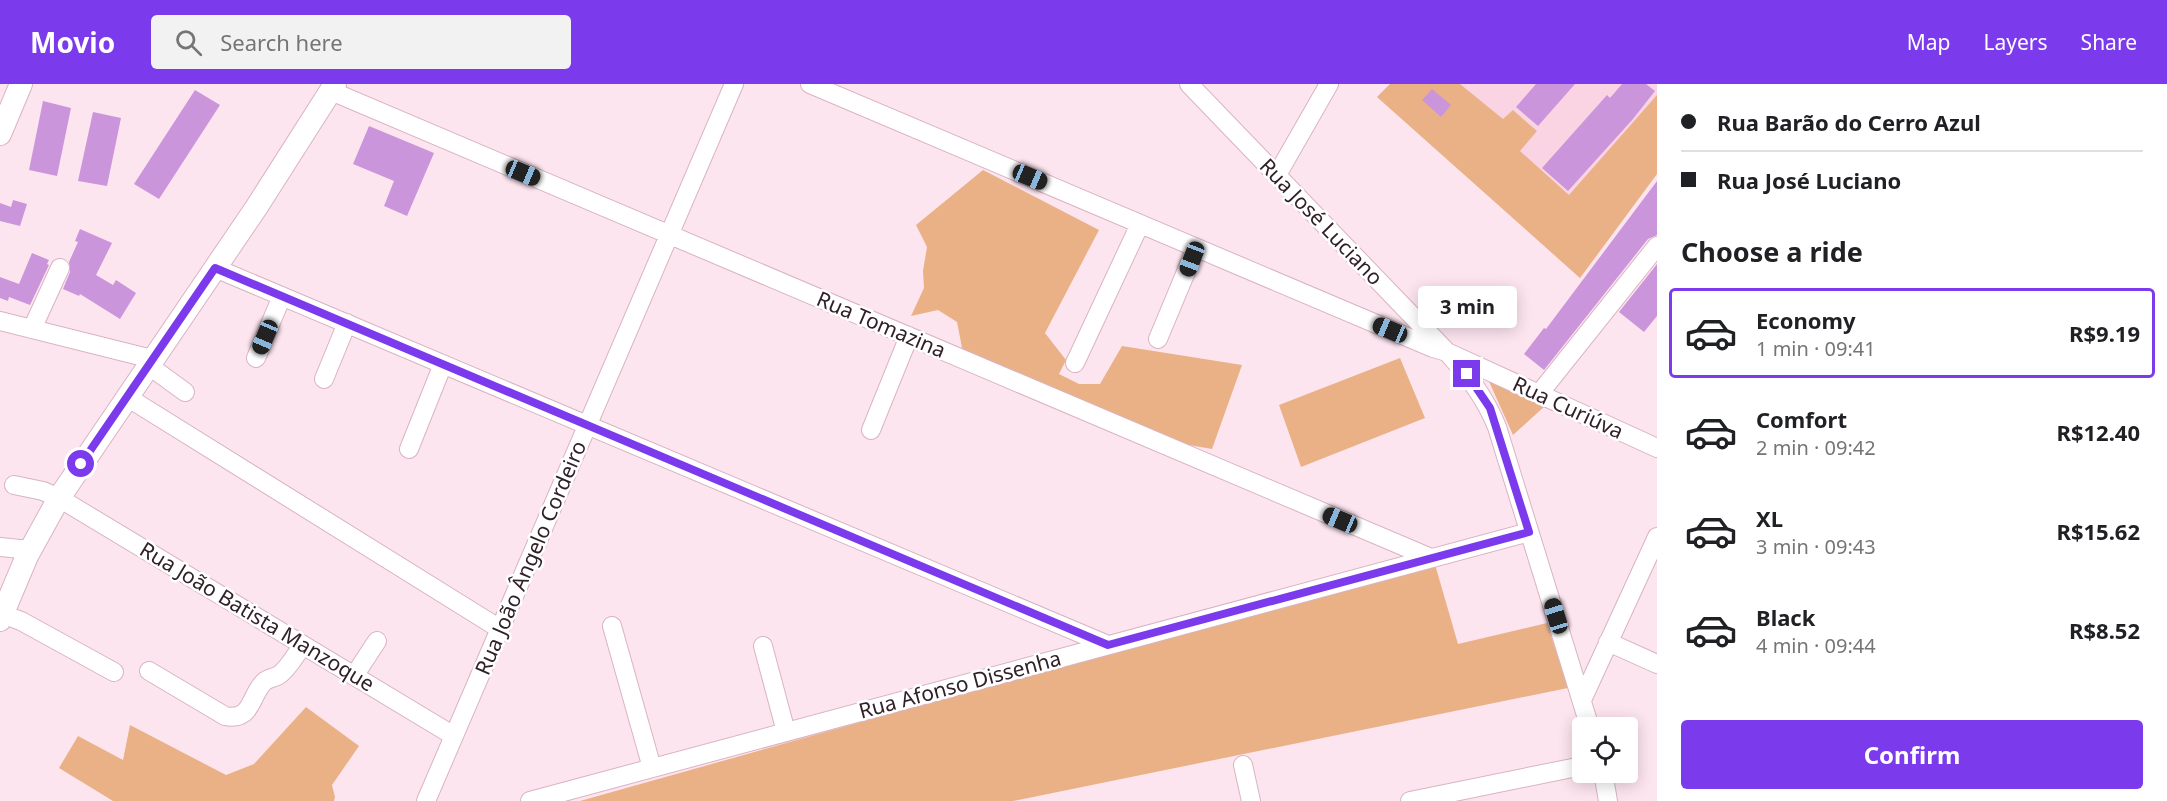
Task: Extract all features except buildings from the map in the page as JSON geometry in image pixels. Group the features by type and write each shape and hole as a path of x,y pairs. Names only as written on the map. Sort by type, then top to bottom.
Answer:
{"main road":[{"path":"0,134 21,84"},
{"path":"1,617 30,550 59,498 286,162 333,88"}],"street":[{"name":"Rua João Ângelo Cordeiro","path":"426,801 734,84"},
{"name":"Rua Curiúva","path":"810,84 1432,348 1447,352 1657,448"},
{"name":"Rua José Luciano","path":"1189,84 1447,352 1480,391 1490,408 1587,717"},
{"path":"1277,175 1329,84"},
{"name":"Rua Tomazina","path":"333,88 669,235 1431,558"},
{"path":"1075,363 1140,224"},
{"path":"1539,394 1657,246"},
{"path":"1158,339 1196,248"},
{"path":"32,329 60,268"},
{"path":"215,268 1108,645"},
{"path":"256,358 282,296"},
{"path":"0,321 150,362 185,392"},
{"path":"324,379 348,323"},
{"path":"872,430 909,336"},
{"path":"409,449 443,364"},
{"path":"127,397 500,629"},
{"name":"Rua João Batista Manzoque","path":"14,485 43,491 59,498 454,736"},
{"name":"Rua Afonso Dissenha","path":"530,801 1529,532"},
{"path":"1582,700 1657,537"},
{"path":"0,547 30,550"},
{"path":"1,617 21,621 114,672"},
{"path":"612,626 652,768"},
{"path":"354,676 377,641"},
{"path":"1608,642 1657,664"},
{"path":"149,671 225,716 240,716 248,710 264,682 282,673 303,645"},
{"path":"763,646 786,732"},
{"path":"1243,765 1251,801"},
{"path":"1410,801 1572,767"},
{"path":"1605,783 1608,801"}],"shaded area":[{"path":"1390,84 1657,84 1657,174 1580,278 1377,97"},
{"path":"1390,84 1460,84 1503,119 1513,110 1537,131 1520,151 1569,195 1657,95 1657,174 1580,278 1377,97"},
{"path":"983,170 1099,230 1045,333 1066,360 1059,374 1079,384 1100,384 1122,346 1242,365 1212,449 1166,441 963,353 957,322 938,310 911,316 924,288 923,271 927,247 916,225"},
{"path":"1400,358 1425,418 1301,467 1279,405"},
{"path":"1487,377 1545,406 1513,435"},
{"path":"1434,561 1458,644 1547,623 1568,688 1013,801 580,801"},
{"path":"306,707 359,746 332,785 334,801 113,801 59,768 78,736 123,760 130,725 226,775 254,764"}],"route":[{"path":"81,464 215,268 1108,645 1529,532 1490,408 1467,374"}]}
